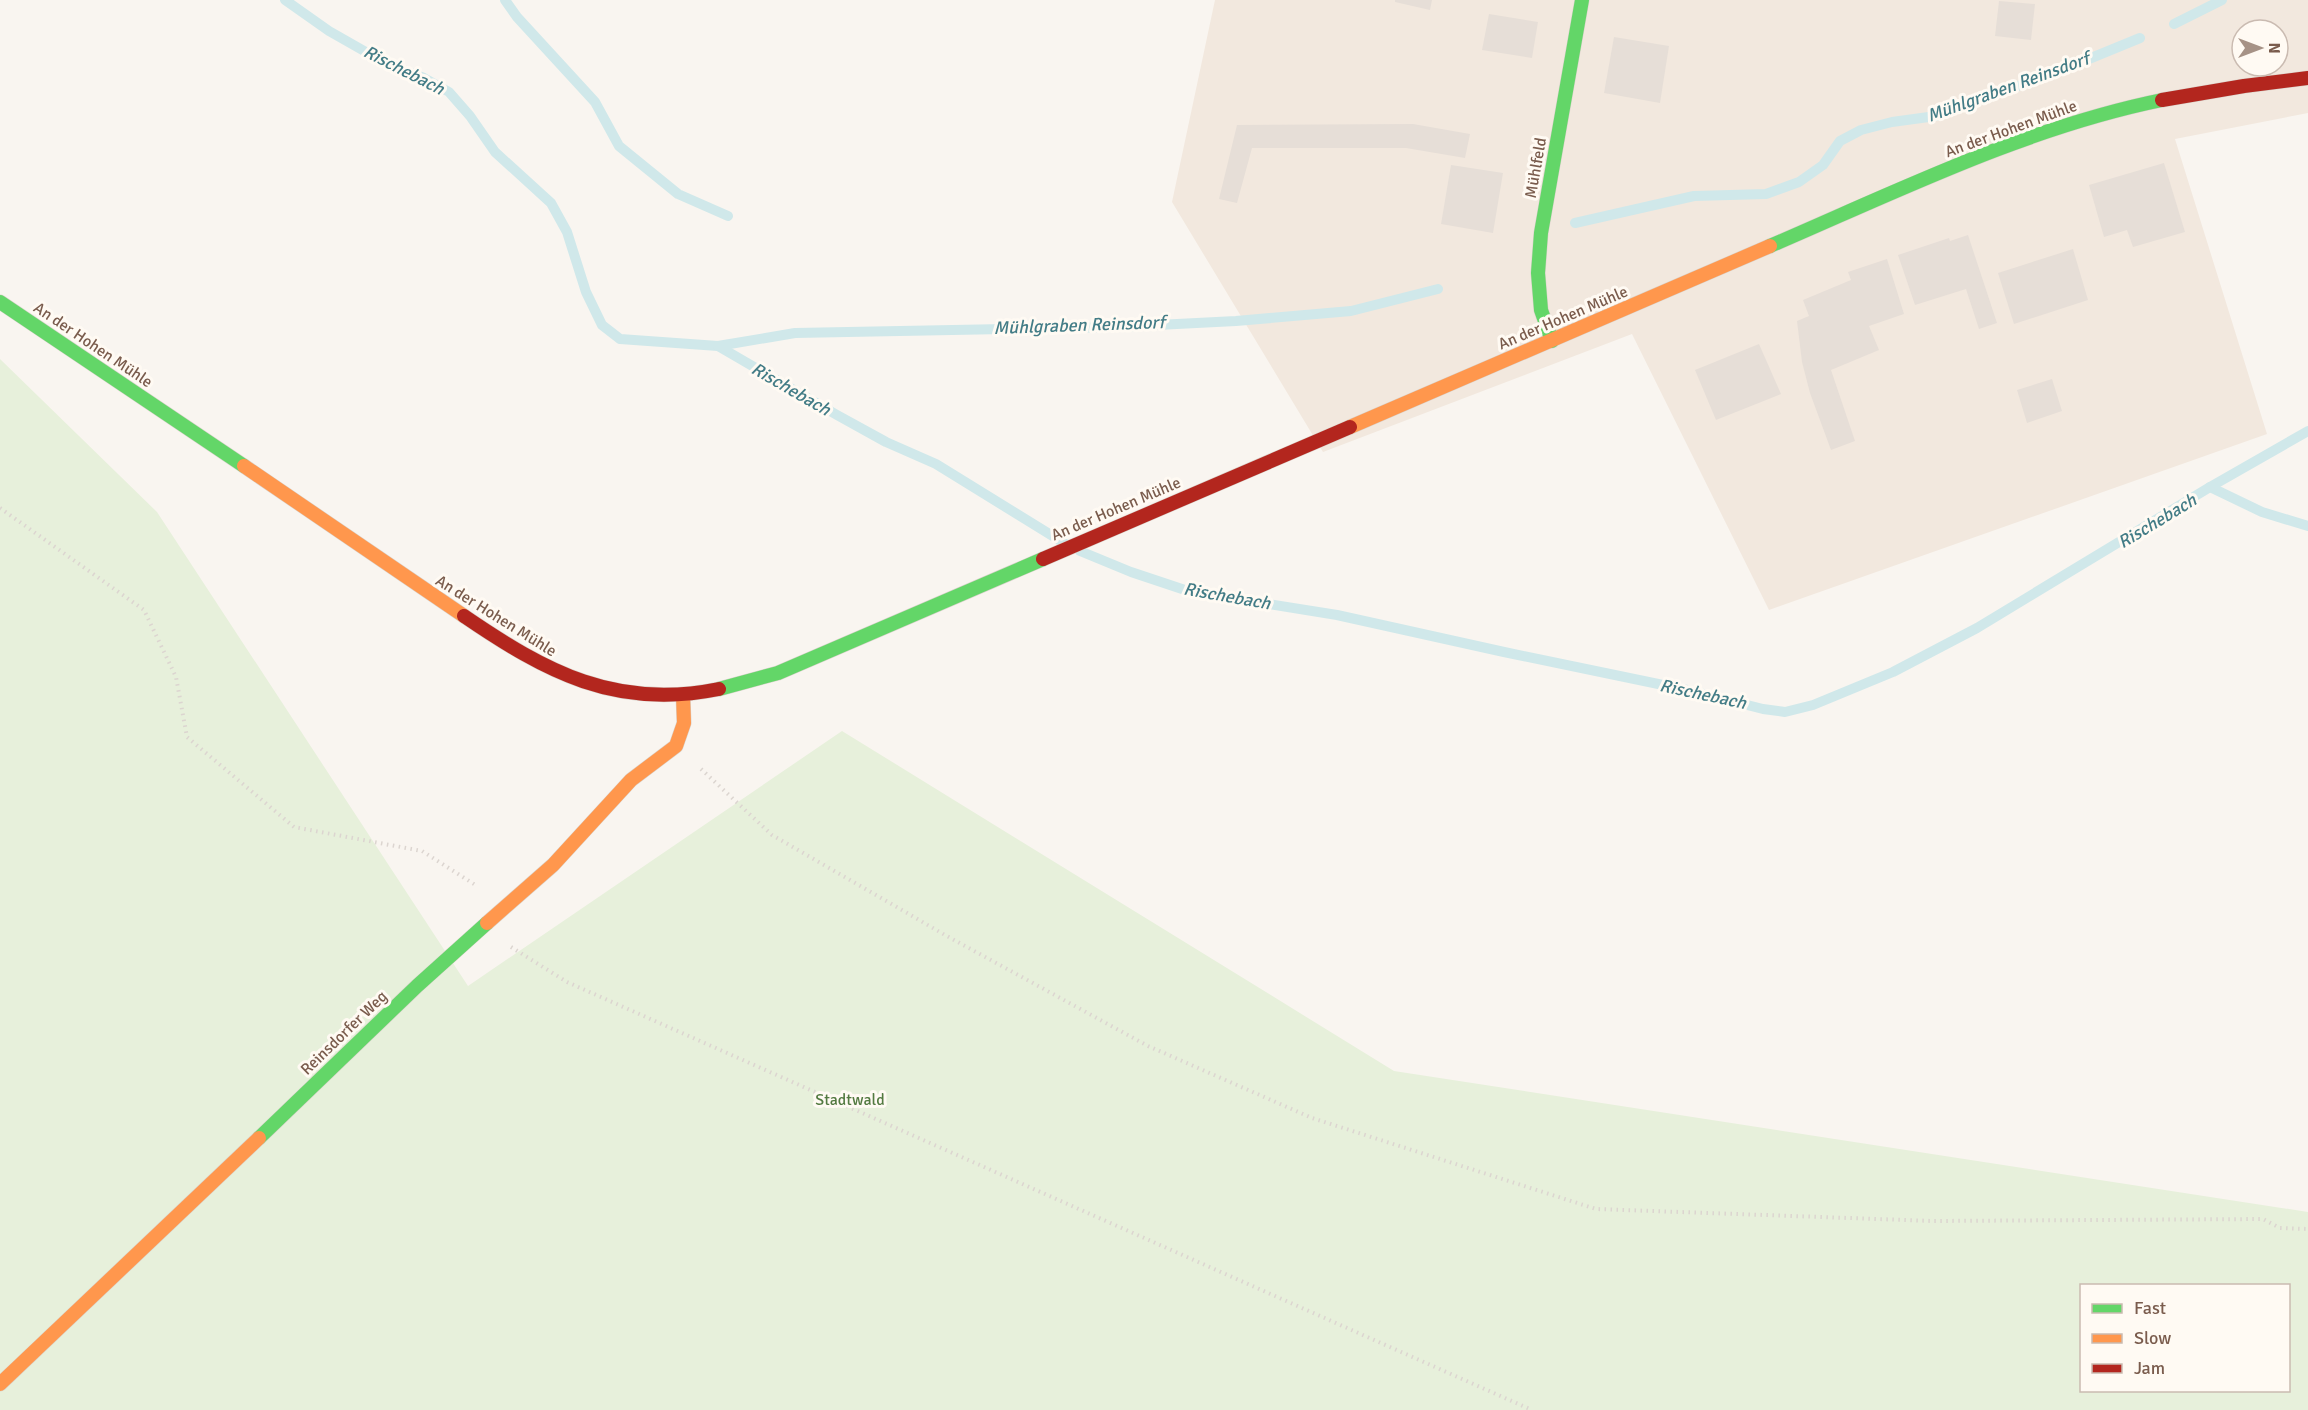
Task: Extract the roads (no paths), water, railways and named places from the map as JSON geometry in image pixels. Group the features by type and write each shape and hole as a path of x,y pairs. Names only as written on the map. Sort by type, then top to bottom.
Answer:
{"street":[{"name":"Mühlfeld","path":"1552,341 1541,310 1538,273 1541,233 1582,0"},
{"name":"An der Hohen Mühle","path":"0,302 399,573 533,661 561,675 592,685 632,693 683,695 746,685 778,673 1918,182 2054,129 2095,116 2185,96 2308,78"},
{"name":"Reinsdorfer Weg","path":"0,1384 116,1276 417,986 553,865 631,780 676,746 684,723 683,695"}],"waterway":[{"name":"Rischebach","path":"285,0 329,31 387,64 424,78 449,92 470,116 495,152 551,203 567,232 586,292 602,325 620,339 718,346 886,442 936,464 1064,543"},
{"path":"505,0 517,17 595,102 619,146 678,194 728,216"},
{"name":"Mühlgraben Reinsdorf","path":"2174,24 2222,0"},
{"name":"Mühlgraben Reinsdorf","path":"1575,223 1694,196 1766,194 1799,182 1823,165 1840,141 1861,130 1892,122 1936,116 2062,70 2140,38"},
{"name":"Mühlgraben Reinsdorf","path":"718,346 795,333 1118,327 1236,321 1351,311 1438,289"},
{"name":"Rischebach","path":"1080,551 1131,572 1188,591 1337,615 1785,712 1813,705 1893,672 1977,628 2210,487 2308,431"},
{"path":"2210,487 2262,512 2308,526"}],"park label":[{"name":"Stadtwald","path":"850,1100"}]}
